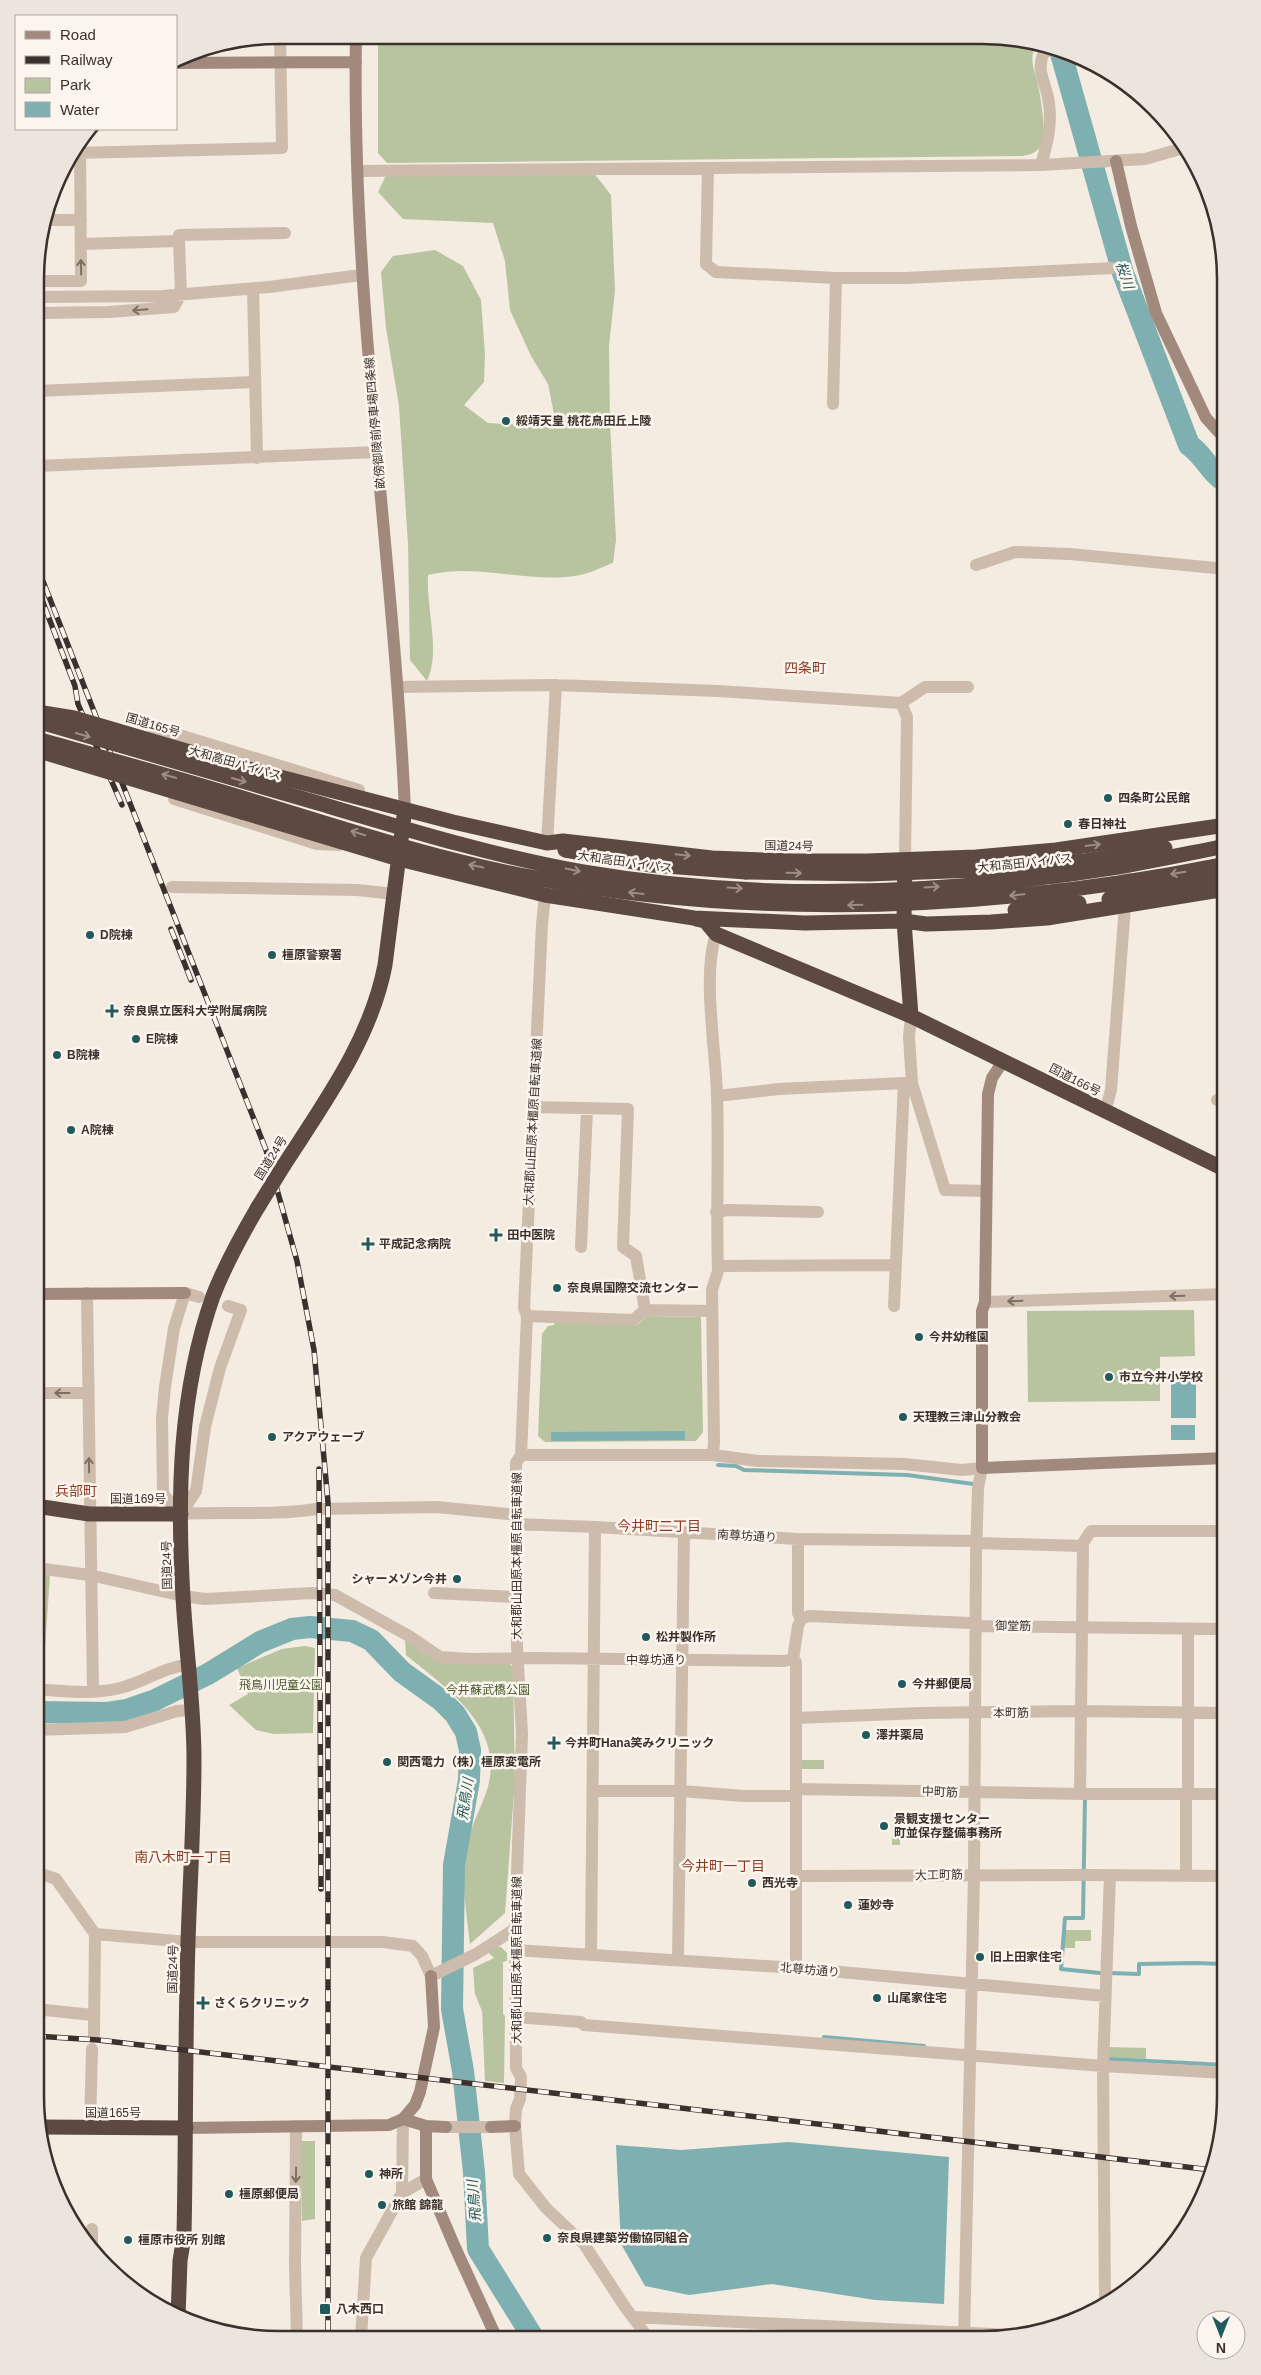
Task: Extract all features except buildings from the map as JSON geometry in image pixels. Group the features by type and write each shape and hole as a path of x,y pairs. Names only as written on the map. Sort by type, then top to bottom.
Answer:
{"highway":[{"name":"国道165号","path":"44,713 74,718 241,767 405,810"},
{"name":"大和高田バイパス","path":"44,723 458,845 586,872 686,885 822,891 910,888 1031,879 1121,867 1217,848"},
{"path":"44,741 192,782 402,853 545,895 694,918 805,923 904,921 1109,899 1217,881"},
{"path":"44,752 354,846 466,863 584,886 684,900 821,906 911,904 993,898 1122,882 1217,866"},
{"name":"国道24号","path":"178,2308 180,2261 184,2236 188,1942 194,1824 191,1702 183,1596 181,1514 181,1453 190,1380 214,1295 234,1249 284,1165 325,1102 372,1014 381,987 402,853 405,810 547,843 563,841 712,858 793,862 976,857 1056,850 1217,826"},
{"path":"545,895 547,843 563,849 624,862 684,869 869,874 1003,869 1085,861 1217,842"},
{"path":"905,859 904,921 911,1016"},
{"path":"904,921 926,924 1047,918 1217,891"},
{"name":"国道166号","path":"694,918 705,921 716,934 911,1016 1217,1166"},
{"name":"国道169号","path":"44,1507 89,1514 181,1514"},
{"name":"国道165号","path":"46,2127 186,2128"}],"street":[{"path":"82,150 282,148 280,44"},
{"name":"畝傍御陵前停車場四条線","path":"356,44 361,275 399,687 405,810"},
{"path":"1041,165 1050,133 1049,103 1039,63 1044,52"},
{"path":"189,62 356,62"},
{"path":"358,171 1041,165 1146,159 1179,149"},
{"path":"44,281 81,281 78,156"},
{"path":"1116,161 1131,226 1156,313 1206,418 1217,430"},
{"path":"708,168 706,264 716,272 836,278 906,278 1113,268"},
{"path":"51,220 81,220"},
{"path":"44,314 109,312 174,307 181,294 179,235 285,233"},
{"path":"81,244 180,241"},
{"path":"44,297 181,294 361,275"},
{"path":"833,404 836,278"},
{"path":"252,288 257,458"},
{"path":"44,391 255,382"},
{"path":"44,466 378,452"},
{"path":"976,565 1015,552 1070,554 1217,568"},
{"path":"399,687 556,685 718,691 901,703 925,687 968,687"},
{"path":"547,843 556,685"},
{"path":"901,703 907,717 905,859"},
{"path":"150,726 371,794 405,810"},
{"path":"44,758 71,766"},
{"path":"174,799 317,844 354,846"},
{"path":"1105,1112 1111,1090 1125,906 1124,841"},
{"path":"172,887 357,890 395,894"},
{"name":"大和郡山田原本橿原自転車道線","path":"545,895 542,924 524,1308 527,1316 520,1455 516,1464 516,1596 522,1734 515,1929 516,2068 521,2077 520,2100 516,2109 515,2126 519,2174 546,2208 584,2244 643,2331"},
{"path":"712,1455 714,1433 712,1290 718,1266 716,1212 717,1096 711,952 716,934"},
{"path":"894,1306 911,1016"},
{"path":"964,2331 974,1874 978,1488 982,1468 982,1311 985,1302 985,1191 988,1094 992,1078 1003,1061"},
{"path":"717,1096 779,1089 908,1083"},
{"path":"908,1083 946,1190 985,1191"},
{"path":"534,1107 628,1109 623,1247 636,1256 645,1310"},
{"path":"581,1247 587,1109"},
{"path":"716,1212 728,1210 818,1212"},
{"path":"718,1266 896,1265"},
{"path":"87,1293 93,1692"},
{"path":"185,1293 174,1328 162,1418 162,1494 181,1514 196,1491 205,1427 220,1368 241,1310 228,1306"},
{"path":"44,1294 185,1293 199,1297"},
{"path":"985,1302 1217,1294"},
{"path":"527,1316 634,1320 645,1310 712,1311"},
{"path":"44,1393 88,1392"},
{"path":"520,1455 712,1455 758,1460 904,1464 962,1470 1217,1458"},
{"name":"南尊坊通り","path":"181,1514 297,1512 316,1508 438,1507 516,1520 684,1533 798,1539 1083,1546"},
{"path":"591,1954 595,1527"},
{"path":"1083,1794 1083,1542 1090,1531 1217,1531"},
{"path":"678,1960 682,1791 684,1533"},
{"path":"796,1968 796,1662 793,1659 798,1626 802,1619 798,1614 798,1539"},
{"name":"中尊坊通り","path":"44,1569 90,1575 183,1596 205,1599 312,1593 335,1595 409,1636 440,1657 470,1659 784,1661 793,1659"},
{"path":"434,1593 516,1596"},
{"name":"御堂筋","path":"802,1619 809,1616 976,1626 1217,1629"},
{"path":"1186,1876 1189,1712 1188,1629"},
{"path":"44,1689 93,1692 119,1688 145,1680 172,1666 189,1668"},
{"path":"44,1730 125,1727 177,1711 191,1702"},
{"name":"本町筋","path":"796,1718 914,1713 976,1714 1082,1711 1217,1713"},
{"name":"中町筋","path":"592,1791 682,1791 744,1796 796,1792 1217,1794"},
{"name":"大工町筋","path":"796,1876 974,1874 1217,1876"},
{"path":"44,1875 56,1879 95,1934 94,2035"},
{"path":"1105,2297 1103,2066 1110,1875"},
{"path":"434,1975 476,1954 515,1929"},
{"path":"95,1934 188,1942 383,1942 413,1946 434,1975 434,2027 420,2092 415,2105 403,2119 389,2125 186,2128"},
{"name":"北尊坊通り","path":"515,1950 796,1968 1105,1996"},
{"path":"44,2010 93,2015"},
{"path":"516,2017 581,2022 584,2025 969,2056 1217,2072"},
{"path":"90,2128 92,2049"},
{"path":"403,2119 426,2126 515,2126"},
{"path":"361,2331 366,2258 402,2193 403,2119"},
{"path":"296,2126 295,2266 297,2331"},
{"path":"426,2126 426,2179 490,2331"},
{"path":"402,2193 426,2179"},
{"path":"92,2229 92,2239"},
{"path":"633,2317 865,2331"}],"green space":[{"path":"378,44 998,44 1034,50 1032,59 1043,122 1040,147 1036,151 1023,156 387,163 378,153"},
{"path":"586,163 611,195 615,291 609,346 610,423 616,540 613,563 584,574 561,577 465,571 428,575 433,657 427,681 410,660 408,544 399,406 386,328 381,272 393,256 435,250 463,266 481,300 485,355 484,382 464,405 488,423 524,425 554,414 548,384 531,356 510,310 505,261 493,223 403,219 378,192 389,169 476,169"},
{"path":"1194,1310 1195,1356 1160,1357 1160,1401 1028,1402 1027,1311"},
{"path":"647,1316 701,1317 703,1432 696,1441 545,1442 538,1436 542,1334 548,1326 554,1325 555,1322 637,1325"},
{"path":"44,1574 50,1575 44,1663"},
{"name":"今井蘇武橋公園","path":"405,1639 438,1661 509,1664 513,1667 515,1779 505,1913 470,1944 464,1891 464,1864 471,1830 490,1777 490,1757 485,1739 477,1722 451,1692 406,1655"},
{"name":"飛鳥川児童公園","path":"305,1646 315,1648 313,1733 274,1734 256,1730 229,1705 248,1694 237,1668 282,1649"},
{"path":"800,1760 824,1760 824,1769 799,1769"},
{"path":"892,1817 900,1817 900,1845 892,1845"},
{"path":"1065,1930 1091,1930 1091,1941 1075,1941 1075,1948 1064,1948"},
{"path":"495,1947 501,1947 507,1953 507,1961 503,1962 503,2014 505,2016 504,2083 485,2081 482,2011 475,1994 473,1968 494,1958 488,1952"},
{"path":"1108,2047 1146,2048 1146,2059 1108,2057"},
{"path":"300,2141 315,2141 315,2219 302,2221"}],"water":[{"path":"1171,1371 1196,1371 1196,1418 1171,1418"},
{"path":"1171,1425 1195,1425 1195,1440 1171,1440"},
{"path":"685,1431 685,1440 551,1441 551,1432"},
{"path":"789,2142 949,2157 944,2304 875,2300 772,2284 689,2295 645,2286 621,2244 616,2145 681,2150"}],"waterway":[{"name":"桜川","path":"1062,58 1123,273 1189,445 1217,475"},
{"path":"718,1465 736,1466 744,1470 907,1475 973,1484"},
{"name":"飛鳥川","path":"44,1712 107,1713 127,1710 153,1701 208,1674 260,1642 292,1629 310,1627 352,1631 371,1640 402,1672 441,1700 455,1714 466,1732 470,1750 469,1780 454,1865 452,2009 463,2071 474,2172 478,2249 529,2331"},
{"path":"1085,1797 1083,1918 1065,1918 1061,1969 1100,1973"},
{"path":"1110,1973 1139,1974 1139,1964 1217,1964"},
{"path":"824,2037 924,2046"},
{"path":"1110,2059 1217,2065"}],"railway":[{"path":"44,584 266,1150 297,1261 314,1350 328,1502 328,2331"},
{"path":"44,605 75,686 78,704 122,805"},
{"path":"171,929 191,980"},
{"path":"319,1469 321,1889"},
{"path":"44,2037 98,2040 1206,2169"}],"place":[{"name":"綏靖天皇 桃花鳥田丘上陵","path":"506,421"},
{"name":"四条町公民館","path":"1108,798"},
{"name":"春日神社","path":"1068,824"},
{"name":"D院棟","path":"90,935"},
{"name":"橿原警察署","path":"272,955"},
{"name":"奈良県立医科大学附属病院","path":"112,1011"},
{"name":"E院棟","path":"136,1039"},
{"name":"B院棟","path":"57,1055"},
{"name":"A院棟","path":"71,1130"},
{"name":"田中医院","path":"496,1235"},
{"name":"平成記念病院","path":"368,1244"},
{"name":"奈良県国際交流センター","path":"557,1288"},
{"name":"今井幼稚園","path":"919,1337"},
{"name":"市立今井小学校","path":"1109,1377"},
{"name":"天理教三津山分教会","path":"903,1417"},
{"name":"アクアウェーブ","path":"272,1437"},
{"name":"シャーメゾン今井","path":"457,1579"},
{"name":"松井製作所","path":"646,1637"},
{"name":"今井郵便局","path":"902,1684"},
{"name":"澤井薬局","path":"866,1735"},
{"name":"今井町Hana笑みクリニック","path":"554,1743"},
{"name":"関西電力（株）橿原変電所","path":"387,1762"},
{"name":"景観支援センター 町並保存整備事務所","path":"884,1826"},
{"name":"西光寺","path":"752,1883"},
{"name":"蓮妙寺","path":"848,1905"},
{"name":"旧上田家住宅","path":"980,1957"},
{"name":"山尾家住宅","path":"877,1998"},
{"name":"さくらクリニック","path":"203,2003"},
{"name":"神所","path":"369,2174"},
{"name":"橿原郵便局","path":"229,2194"},
{"name":"旅館 錦龍","path":"382,2205"},
{"name":"奈良県建築労働協同組合","path":"547,2238"},
{"name":"橿原市役所 別館","path":"128,2240"},
{"name":"八木西口","path":"325,2309"}],"district":[{"name":"四条町","path":"805,668"},
{"name":"兵部町","path":"76,1491"},
{"name":"今井町二丁目","path":"659,1526"},
{"name":"南八木町一丁目","path":"183,1857"},
{"name":"今井町一丁目","path":"723,1866"}]}
